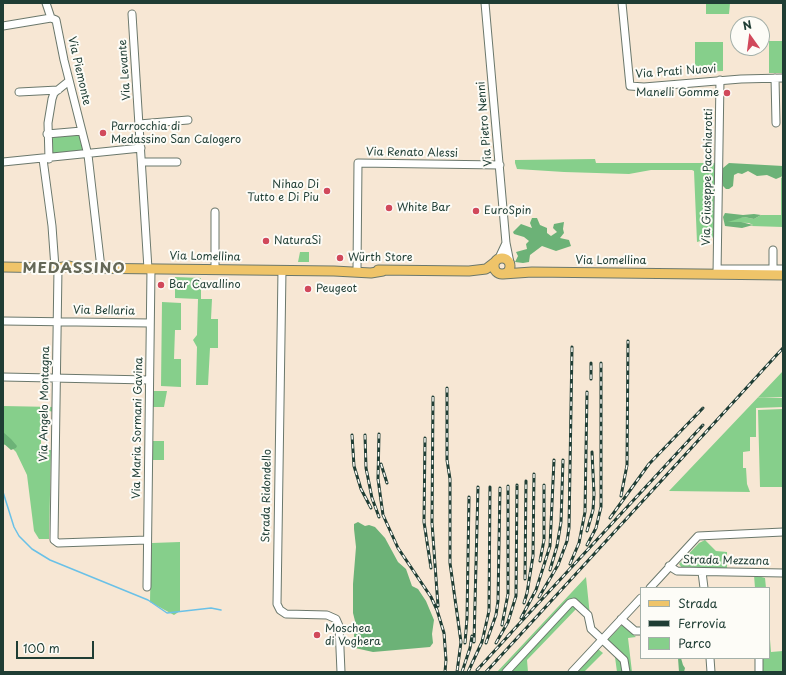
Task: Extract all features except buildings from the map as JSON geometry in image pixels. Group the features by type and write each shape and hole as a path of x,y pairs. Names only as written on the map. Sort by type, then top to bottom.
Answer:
{"main road":[{"name":"Via Lomellina","path":"334,271 357,269 447,272 482,270 490,267 497,260 504,257 518,270 532,272"},
{"path":"497,260 494,268 501,274 508,272 510,264"},
{"name":"Via Lomellina","path":"3,268 57,268 64,266 75,268 282,270 371,273 383,271"},
{"name":"Via Lomellina","path":"447,272 477,275 532,272 689,274 697,272 699,274 717,272 783,275"}],"street":[{"path":"3,26 51,18 46,3"},
{"name":"Via Pietro Nenni","path":"485,3 506,243 510,264"},
{"name":"Via Prati Nuovi","path":"622,3 630,86 638,87 720,80 783,78"},
{"name":"Via Levante","path":"132,14 142,162"},
{"name":"Via Piemonte","path":"51,18 56,20 69,82 88,155"},
{"path":"775,78 776,123"},
{"name":"Via Giuseppe Pacchiarotti","path":"717,272 720,80"},
{"path":"19,92 58,90 69,82"},
{"name":"Via Angelo Montagna","path":"58,90 54,93 52,99 47,134 46,159 57,268 57,378 54,540 58,543 148,540"},
{"path":"140,124 188,120"},
{"path":"47,134 82,131"},
{"path":"3,162 88,155 141,148"},
{"path":"88,155 101,268"},
{"path":"142,162 177,162"},
{"name":"Via Maria Sormani Gavina","path":"142,162 149,269 150,323 147,587"},
{"name":"Via Renato Alessi","path":"357,269 358,164 500,165"},
{"path":"214,270 215,212"},
{"name":"Via Pietro Nenni","path":"497,260 506,243"},
{"path":"772,250 773,269"},
{"name":"Via Lomellina","path":"717,272 783,269"},
{"name":"Strada Ridondello","path":"282,270 277,604 280,610 286,614 327,615 336,619 339,626 341,672"},
{"name":"Via Bellaria","path":"3,321 150,323"},
{"path":"3,377 149,380"},
{"path":"651,587 669,566 698,536 702,534 783,532"},
{"name":"Strada Mezzana","path":"669,566 677,572 783,573"},
{"path":"702,572 704,587"},
{"path":"572,672 640,599"},
{"path":"506,672 570,603 574,602 588,615 591,629 624,660 626,672"},
{"path":"621,619 635,631 640,631"},
{"path":"710,659 711,672"},
{"path":"759,659 759,672"}],"green space":[{"path":"706,3 730,3 729,14 706,14"},
{"path":"770,41 783,41 783,73 769,73"},
{"path":"695,42 723,42 723,71 695,72"},
{"path":"79,133 85,153 51,156 50,135"},
{"path":"595,159 596,163 715,163 714,237 697,242 694,171 692,170 651,170 629,174 564,172 517,169 515,163 515,160"},
{"path":"729,163 783,166 783,176 776,179 767,175 757,176 748,171 742,174 738,173 734,175 733,186 726,189 723,186 723,168"},
{"path":"783,176 783,227 751,226 753,225 749,223 728,222 729,220 744,217 754,219 761,215 781,215 781,178"},
{"path":"725,213 761,215 754,219 744,217 728,222 741,222 753,225 742,228 725,226 723,217"},
{"path":"532,218 537,218 540,225 547,228 547,233 551,236 557,232 553,228 554,224 564,222 564,233 560,238 569,240 571,246 556,251 542,246 530,255 529,262 515,262 518,256 516,252 527,249 526,244 529,241 524,237 514,234 513,232 521,224 532,228 530,223"},
{"path":"300,252 309,252 309,262 298,262"},
{"path":"175,277 201,278 201,299 212,299 211,319 218,319 218,348 210,348 208,385 196,385 197,347 193,340 197,335 198,299 175,298"},
{"path":"162,302 181,303 181,330 175,330 174,359 181,359 181,387 161,386"},
{"path":"783,371 783,397 758,397"},
{"path":"153,391 167,391 164,407 153,407"},
{"path":"758,397 783,398 783,407 756,408 756,437 750,437 750,451 743,452 743,468 746,468 747,484 750,492 669,491"},
{"path":"3,406 54,407 54,412 49,411 48,414 41,414 41,450 51,450 49,539 39,539 34,531 27,475 16,452 8,444 3,445"},
{"path":"783,409 783,487 760,487 758,410"},
{"path":"3,432 17,446 16,448 11,450 3,443"},
{"path":"153,441 164,441 164,460 152,460"},
{"path":"358,522 365,526 369,525 375,527 385,538 398,562 406,569 412,586 418,589 426,601 434,620 432,634 433,643 430,647 373,652 355,648 354,635 356,625 353,613 353,584 356,547 354,524"},
{"path":"705,540 716,551 727,552 727,568 682,568 679,564 699,543"},
{"path":"180,542 180,611 174,615 150,602 151,545 152,543"},
{"path":"754,575 765,578 766,587 755,587"},
{"path":"586,577 590,616 578,607 527,660 528,672 497,672"},
{"path":"622,625 636,637 628,638 632,672 617,672 615,657 603,645"},
{"path":"770,640 771,652 783,651 783,672 763,672 762,659 770,659"},
{"path":"598,649 603,653 584,672 578,672"},
{"path":"678,659 681,659 685,668 684,672 679,672"}],"waterway":[{"path":"3,492 14,527 19,536 32,549 50,560 148,600 167,613 211,608 221,610"}],"railway":[{"path":"621,496 627,465 628,341"},
{"path":"539,597 558,565 567,541 569,528 572,347"},
{"path":"486,672 783,348"},
{"path":"591,363 591,379"},
{"path":"587,545 596,528 601,507 601,363"},
{"path":"447,388 447,460 450,479 450,563 461,642 457,672"},
{"path":"570,564 579,543 585,512 587,392"},
{"path":"433,397 432,523 438,606"},
{"path":"610,518 649,464 703,408"},
{"path":"507,637 703,425"},
{"path":"379,434 378,479 383,515 398,548 431,597 437,610 444,633 446,660 445,672"},
{"path":"352,435 354,466 361,489 371,508"},
{"path":"365,435 366,468 372,498 379,517"},
{"path":"425,438 424,522 431,568"},
{"path":"587,531 593,510 594,494 592,452"},
{"path":"521,618 536,590 550,546 554,460"},
{"path":"550,570 557,546 561,522 563,460"},
{"path":"381,464 387,483"},
{"path":"524,603 533,556 534,474"},
{"path":"525,579 526,481"},
{"path":"496,643 508,622 516,596 517,485"},
{"path":"540,561 544,540 544,485"},
{"path":"502,625 508,594 508,486"},
{"path":"474,642 478,487"},
{"path":"468,672 482,642 489,611 490,487"},
{"path":"486,643 496,615 498,601 500,488"},
{"path":"465,643 467,618 469,497"},
{"path":"477,670 511,633"},
{"path":"462,672 470,648 472,636"}],"place":[{"name":"Manelli Gomme","path":"727,93"},
{"name":"Parrocchia di Medassino San Calogero","path":"103,133"},
{"name":"Nihao Di Tutto e Di Piu","path":"327,191"},
{"name":"White Bar","path":"389,208"},
{"name":"EuroSpin","path":"476,211"},
{"name":"NaturaSì","path":"266,241"},
{"name":"Würth Store","path":"340,258"},
{"name":"Bar Cavallino","path":"161,285"},
{"name":"Peugeot","path":"308,289"},
{"name":"Moschea di Voghera","path":"317,635"}],"district":[{"name":"MEDASSINO","path":"74,269"}]}
